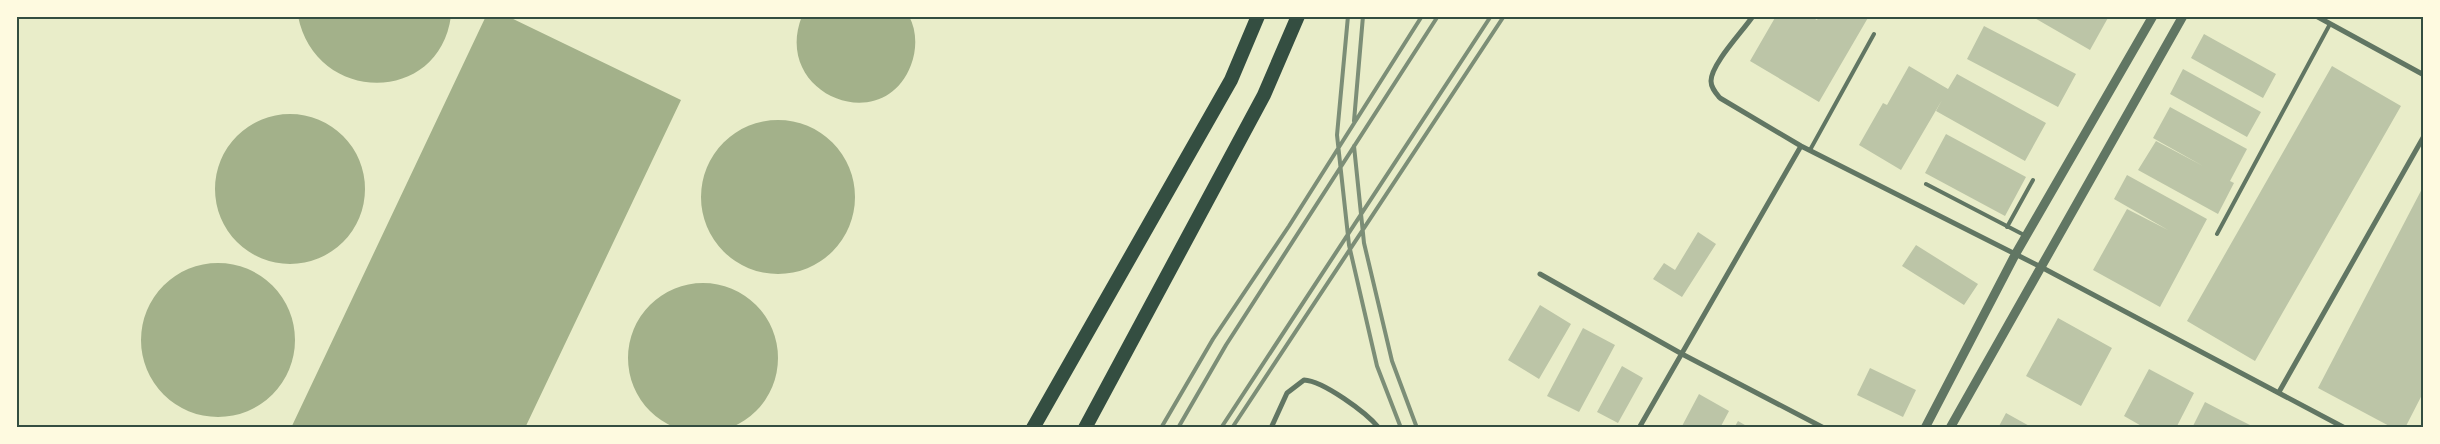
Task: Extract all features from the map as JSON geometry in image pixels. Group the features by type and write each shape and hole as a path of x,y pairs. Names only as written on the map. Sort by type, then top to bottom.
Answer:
{"highway":[{"path":"1033,428 1232,80 1258,16"},
{"path":"1085,428 1264,95 1298,16"}],"street":[{"path":"1753,16 1714,69 1711,81 1714,91 1720,98 1801,146 2041,268 2345,428"},
{"path":"1925,428 2015,255 2153,16"},
{"path":"1950,428 2183,16"},
{"path":"2316,16 2424,75"},
{"path":"2279,392 2424,136"},
{"path":"1639,428 1801,146"},
{"path":"1540,274 1682,354 1824,428"},
{"path":"1272,428 1287,393 1304,380 1312,380 1351,404 1379,428"}],"lane":[{"path":"2217,234 2330,24"},
{"path":"1810,150 1874,34"},
{"path":"2007,227 2033,180"},
{"path":"1926,184 2026,236"}],"shaded area":[{"path":"298,16 451,16 442,45 424,66 402,79 376,83 351,78 327,66 309,45"},
{"path":"486,16 507,16 681,100 525,428 291,428"},
{"path":"802,16 909,16 914,28 915,40 911,65 897,87 878,100 856,103 834,98 815,85 802,67 797,44"},
{"path":"290,114 305,115 319,119 332,126 343,136 353,147 360,160 364,174 364,204 360,218 353,231 343,242 332,252 319,259 305,263 290,264 275,263 261,259 248,252 237,242 227,231 220,218 216,204 215,189 216,174 220,160 227,147 237,136 248,126 261,119 275,115"},
{"path":"778,120 807,126 821,133 832,143 842,154 849,168 855,197 849,226 842,240 832,251 821,261 807,268 778,274 749,268 735,261 724,251 714,240 707,226 701,197 707,168 714,154 724,143 735,133 749,126"},
{"path":"218,263 247,269 261,276 272,286 282,297 289,311 295,340 289,369 282,383 272,394 261,404 247,411 218,417 189,411 175,404 164,394 154,383 147,369 141,340 147,311 154,297 164,286 175,276 189,269"},
{"path":"703,283 732,289 756,305 772,329 778,358 772,387 756,411 732,427 703,433 674,427 650,411 634,387 628,358 634,329 650,305 674,289"}],"building":[{"path":"1776,16 1810,16 1817,20 1819,16 1869,16 1819,102 1750,61"},
{"path":"2031,16 2109,16 2090,50"},
{"path":"1984,26 2076,74 2058,107 1967,59"},
{"path":"2204,34 2276,74 2263,98 2191,58"},
{"path":"1909,66 1948,89 1957,74 2046,123 2025,161 1936,111 1942,100 1901,170 1859,145 1883,103 1887,105"},
{"path":"2332,66 2401,106 2255,361 2187,321"},
{"path":"2183,69 2261,112 2247,137 2170,94"},
{"path":"2170,107 2247,149 2230,181 2234,183 2218,214 2138,170 2156,141 2203,166 2153,138"},
{"path":"1946,134 2026,177 2005,216 1925,173"},
{"path":"2127,175 2207,219 2160,307 2093,270 2127,209 2168,230 2114,199"},
{"path":"2424,185 2424,391 2405,428 2393,428 2318,388"},
{"path":"1698,232 1716,244 1682,297 1653,279 1664,263 1675,270"},
{"path":"1916,245 1978,284 1964,305 1902,266"},
{"path":"1540,305 1571,324 1539,379 1508,360"},
{"path":"2058,318 2112,348 2081,406 2026,376"},
{"path":"1583,328 1615,345 1579,412 1547,396"},
{"path":"1622,366 1643,378 1618,423 1597,412"},
{"path":"1870,368 1916,390 1903,417 1857,395"},
{"path":"2149,369 2194,393 2176,428 2145,428 2124,416"},
{"path":"1699,394 1729,411 1720,428 1681,428"},
{"path":"2205,402 2232,416 2256,428 2192,428"},
{"path":"2006,413 2033,428 1998,428"},
{"path":"1738,421 1750,428 1734,428"}],"railway":[{"path":"1348,16 1337,135 1349,245 1377,366 1401,428"},
{"path":"1354,121 1363,16"},
{"path":"1161,428 1213,339 1289,226 1422,16"},
{"path":"1178,428 1226,345 1438,16"},
{"path":"1221,428 1491,16"},
{"path":"1232,428 1504,16"},
{"path":"1354,146 1364,243 1392,361 1417,428"}]}
